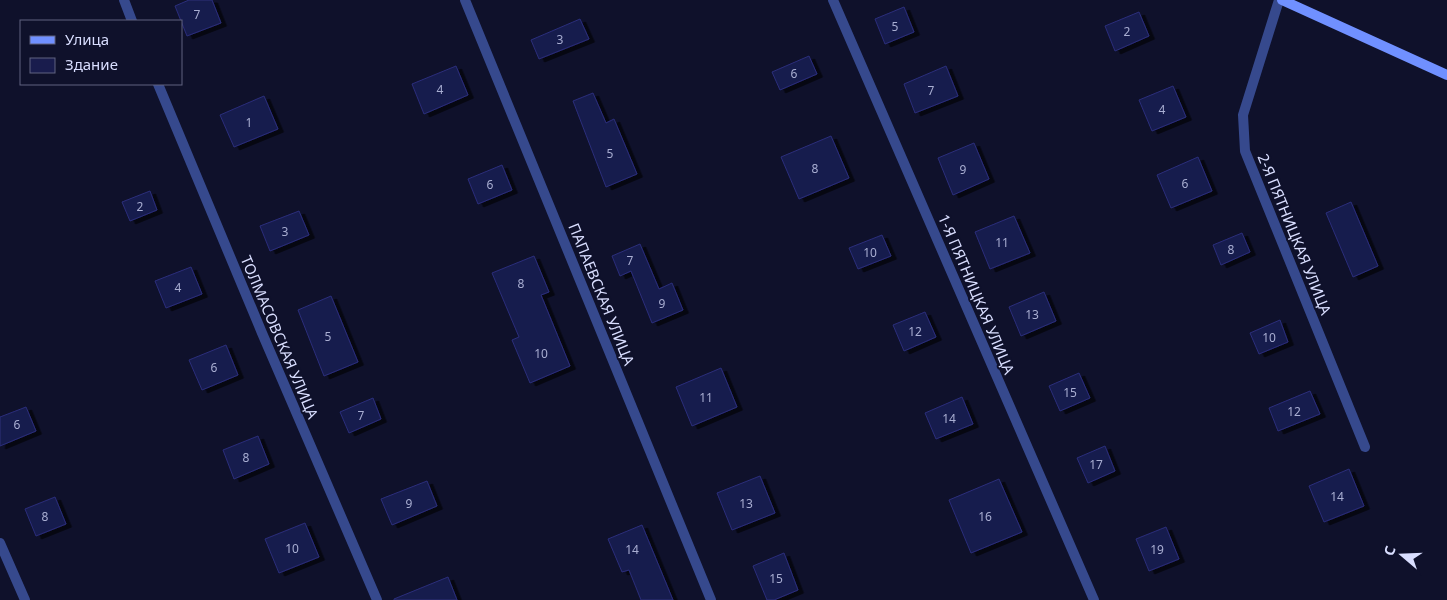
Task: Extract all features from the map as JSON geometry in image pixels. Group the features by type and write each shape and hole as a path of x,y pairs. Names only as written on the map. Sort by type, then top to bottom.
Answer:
{"main road":[{"path":"1281,0 1447,75"}],"street":[{"path":"124,0 132,20"},
{"name":"ПАПАЕВСКАЯ УЛИЦА","path":"465,0 711,600"},
{"name":"1-Я ПЯТНИЦКАЯ УЛИЦА","path":"833,0 1094,600"},
{"name":"2-Я ПЯТНИЦКАЯ УЛИЦА","path":"1281,0 1243,115 1245,151 1365,446"},
{"name":"ТОЛМАСОВСКАЯ УЛИЦА","path":"158,85 262,333 377,600"},
{"path":"0,543 25,600"}],"building":[{"path":"189,0 212,0 221,23 187,36 175,6"},
{"path":"904,7 914,32 885,44 875,19"},
{"path":"1139,12 1149,36 1115,51 1105,26"},
{"path":"580,19 589,39 539,59 531,40"},
{"path":"809,56 817,74 780,90 772,72"},
{"path":"456,66 468,95 424,114 412,84"},
{"path":"946,66 958,96 915,113 904,84"},
{"path":"1173,86 1186,117 1152,131 1139,100"},
{"path":"593,93 606,123 614,119 637,174 606,187 573,101"},
{"path":"264,96 278,129 234,147 220,115"},
{"path":"831,136 849,178 799,199 781,157"},
{"path":"974,143 989,179 953,195 938,158"},
{"path":"1198,157 1212,191 1171,208 1157,175"},
{"path":"502,165 512,190 478,204 468,179"},
{"path":"150,191 157,210 130,221 122,202"},
{"path":"1351,202 1378,266 1353,277 1326,213"},
{"path":"299,211 309,235 270,251 260,226"},
{"path":"1014,216 1030,253 990,269 975,232"},
{"path":"1242,233 1250,252 1221,265 1213,245"},
{"path":"882,235 891,256 858,269 849,248"},
{"path":"640,244 659,289 672,283 683,310 652,323 631,271 620,276 612,256"},
{"path":"534,256 549,292 541,295 570,366 530,383 512,340 519,337 492,273"},
{"path":"191,267 202,294 166,308 155,281"},
{"path":"1044,292 1056,321 1021,336 1009,307"},
{"path":"331,296 358,362 324,376 298,310"},
{"path":"925,312 936,337 904,351 893,325"},
{"path":"1280,320 1288,342 1259,354 1250,333"},
{"path":"226,345 238,375 202,390 189,360"},
{"path":"721,368 737,407 692,426 676,387"},
{"path":"1079,373 1090,398 1060,411 1049,386"},
{"path":"1310,391 1320,414 1278,431 1269,408"},
{"path":"962,397 973,424 936,439 925,413"},
{"path":"373,398 381,419 349,433 340,412"},
{"path":"26,407 36,431 0,446 0,417"},
{"path":"258,436 269,464 234,479 223,450"},
{"path":"1105,446 1115,471 1088,483 1077,458"},
{"path":"1349,469 1364,506 1324,522 1309,486"},
{"path":"760,476 775,513 732,530 717,493"},
{"path":"999,479 1022,532 971,553 949,500"},
{"path":"427,481 437,506 392,525 381,499"},
{"path":"55,497 66,524 36,536 25,509"},
{"path":"305,523 319,557 279,573 265,539"},
{"path":"642,525 673,600 641,600 629,570 622,572 608,539"},
{"path":"1166,527 1179,559 1149,571 1136,539"},
{"path":"784,553 798,590 774,600 767,600 753,566"},
{"path":"448,577 457,600 394,600 394,599"}]}
